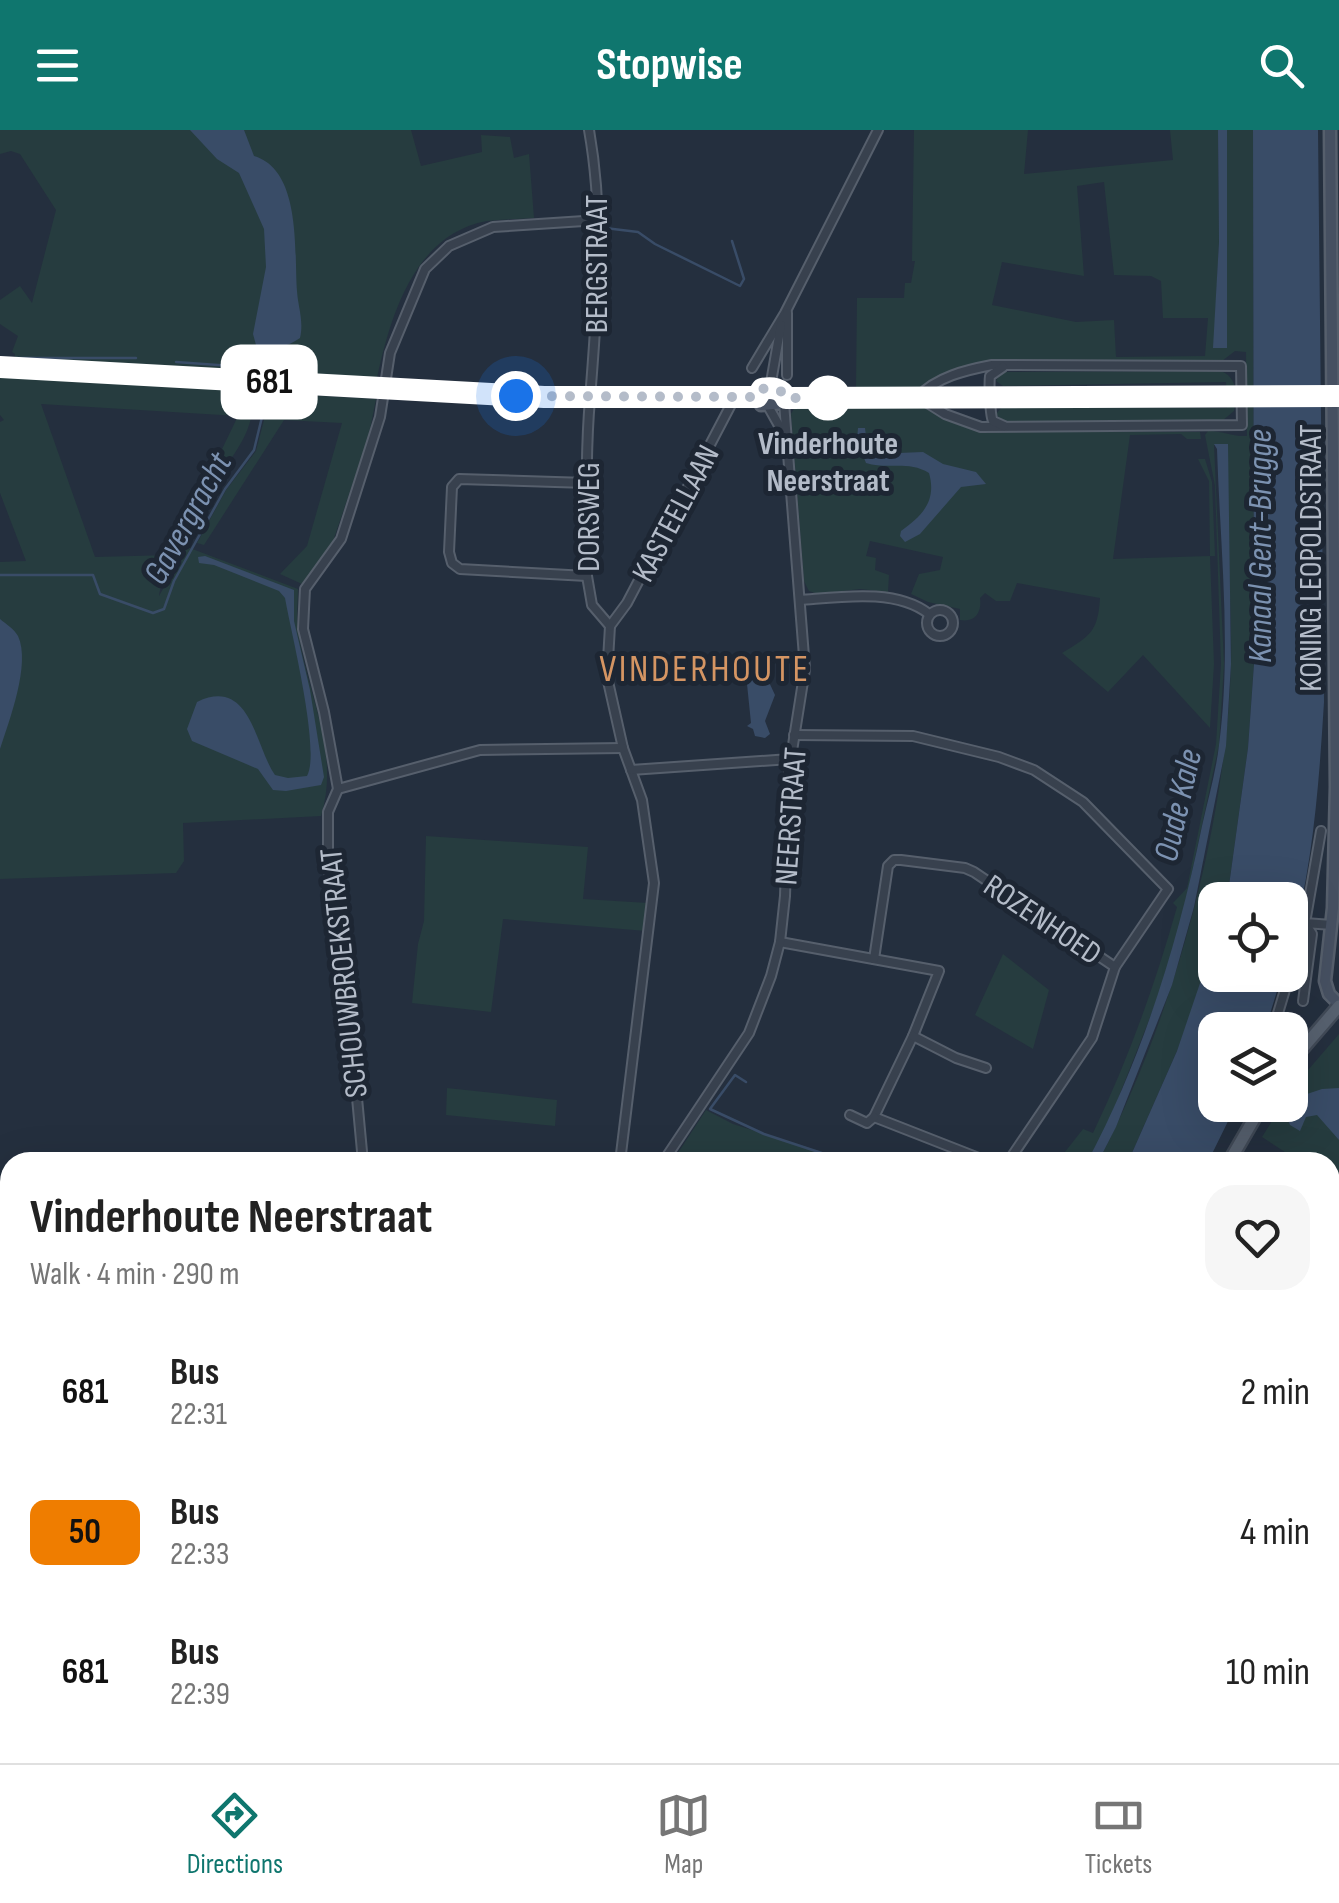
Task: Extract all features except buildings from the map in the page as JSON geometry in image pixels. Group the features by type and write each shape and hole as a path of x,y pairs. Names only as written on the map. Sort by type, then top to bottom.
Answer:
{"main road":[{"path":"1308,1042 1339,1005"},
{"path":"1234,1152 1252,1122"}],"street":[{"name":"BERGSTRAAT","path":"589,130 599,220 596,358 590,398"},
{"path":"870,130 873,140"},
{"path":"752,368 878,130"},
{"name":"KONING LEOPOLDSTRAAT","path":"1330,130 1337,427 1336,787 1332,925 1326,981 1329,994 1339,1005"},
{"name":"SCHOUWBROEKSTRAAT","path":"362,1152 350,1038 338,975 328,858 328,812 338,789 304,629 303,596 341,540 380,417 390,353 425,268 440,252 493,227 599,220"},
{"path":"785,312 786,375"},
{"path":"770,388 785,312"},
{"path":"992,364 1241,366 1242,425 981,427 918,397 925,389 970,369 992,364"},
{"path":"1004,366 990,376 990,417 1004,426"},
{"path":"0,367 590,398 757,397"},
{"path":"757,397 762,389 770,388 780,391 785,401"},
{"path":"757,397 761,405 768,406 785,401 918,397 1339,396"},
{"name":"DORSWEG","path":"590,398 587,576 592,605 610,626 608,676 623,748 648,827 654,883 621,1152"},
{"name":"KASTEELLAAN","path":"610,626 637,586 735,398"},
{"name":"NEERSTRAAT","path":"670,1152 749,1033 780,942 790,759 805,669 785,401"},
{"name":"NEERSTRAAT","path":"768,406 786,438"},
{"path":"587,483 459,479 452,488 449,552 452,563 460,569 587,576"},
{"path":"800,600 875,597 920,607 930,614"},
{"name":"ROZENHOED","path":"794,735 913,736 999,757 1034,770 1083,802 1168,889 1115,967 1092,1038 1015,1152"},
{"path":"338,789 480,750 623,748"},
{"path":"631,770 790,759"},
{"path":"1308,906 1321,832"},
{"name":"ROZENHOED","path":"874,959 888,866 901,860 974,872 1115,967"},
{"path":"1308,923 1332,925"},
{"path":"1308,928 1312,934 1308,964"},
{"path":"780,942 939,970 874,1118 867,1122 850,1115"},
{"path":"1303,1001 1304,992"},
{"path":"913,1036 986,1068"},
{"path":"874,1118 963,1152"}],"green space":[{"path":"0,130 411,130 421,166 482,152 481,135 510,137 514,158 529,154 534,218 487,221 462,229 440,243 423,261 397,307 376,383 14,363 12,352 18,336 0,324 0,300 20,286 32,303 56,210 20,154 0,154"},
{"path":"914,130 1028,130 1024,174 1173,160 1170,130 1218,130 1219,242 1214,347 1226,347 1227,130 1253,130 1254,664 1248,748 1229,882 1200,882 1219,791 1231,665 1227,445 1214,445 1224,664 1219,745 1185,905 1164,982 1108,1124 1093,1152 1065,1152 1083,1129 1093,1133 1150,994 1177,907 1173,903 1187,888 1216,744 1221,664 1215,486 1205,435 1208,431 1247,436 1246,352 1235,351 1222,361 992,362 965,368 920,387 856,387 857,298 904,298 905,283 911,283 915,261","holes":["1104,182 1114,275 1151,276 1161,281 1163,318 1208,318 1205,356 1116,357 1114,320 1076,322 992,305 1002,262 1084,276 1077,186"]},
{"path":"1221,371 1231,378 1236,393 1234,411 1222,421 1004,422 996,414 1002,407 1227,408 1226,382 1003,386 996,381 1001,372"},
{"path":"0,376 253,391 252,416 244,437 183,535 159,596 187,547 298,589 302,653 325,745 326,792 321,816 183,823 184,861 176,873 0,879 0,562 26,561 0,493 0,422 4,420 0,415","holes":["41,404 238,416 171,555 95,557"]},
{"path":"271,393 376,399 368,439 332,544 302,584 280,574 307,546 342,423 284,420 204,545 197,543 226,490 256,451"},
{"path":"796,405 922,407 985,431 1200,432 1201,439 1187,439 1181,434 1130,435 1113,559 1210,556 1214,664 1210,728 1143,655 1108,692 1062,653 1091,632 1100,598 1017,583 1010,601 996,601 985,593 977,615 960,620 960,609 911,594 919,574 940,570 943,557 870,541 866,556 876,558 875,570 889,575 888,592 809,591 804,581 791,414"},
{"path":"1198,459 1205,459 1212,482 1215,556 1210,556 1209,481"},
{"path":"426,836 588,847 583,899 648,903 646,931 503,919 491,1012 412,1003 424,921"},
{"path":"1198,891 1199,992 1177,1051 1132,1152 1103,1152 1150,1047"},
{"path":"1003,954 1049,990 1033,1049 975,1015"},
{"path":"1339,1034 1339,1152 1285,1152 1262,1137 1271,1122 1308,1122 1308,1070"},
{"path":"447,1088 557,1100 555,1126 446,1115"},
{"path":"706,1110 733,1124 822,1152 679,1152"}],"water":[{"path":"190,130 244,130 254,156 270,164 281,178 295,235 301,320 300,338 289,344 274,348 256,345 253,334 266,267 264,229 239,173 217,159"},
{"path":"1218,130 1227,130 1227,348 1213,348 1219,242"},
{"name":"Kanaal Gent-Brugge","path":"1253,130 1318,130 1324,702 1305,882 1229,882 1248,748 1254,664"},
{"path":"858,428 865,428 867,445 874,454 923,452 943,464 976,472 986,484 961,487 920,534 905,542 901,531 915,520 929,500 929,473 913,467 866,463 857,440"},
{"path":"1214,444 1228,444 1231,664 1226,746 1194,907 1172,985 1116,1127 1103,1152 1092,1152 1142,1040 1182,913 1216,765 1223,708 1225,634"},
{"path":"205,556 294,590 294,621 310,690 324,777 321,785 273,790 258,769 192,741 187,729 197,702 215,697 229,699 249,718 275,775 307,776 308,718 285,598 279,591 214,565 199,563 198,557"},
{"path":"0,619 18,636 22,662 0,749"},
{"path":"755,677 768,680 775,695 765,721 770,734 765,738 755,736 747,726 751,723 747,684"},
{"path":"1198,989 1277,992 1271,1012 1198,1012 1198,1122 1228,1122 1213,1152 1132,1152 1177,1051"},
{"path":"1339,1088 1339,1140 1317,1115 1308,1117 1308,1094"},
{"path":"1289,1122 1304,1122 1300,1131"}],"waterway":[{"path":"605,228 638,232 740,286 744,279 732,241"},
{"name":"Gavergracht","path":"277,349 280,368"},
{"path":"16,358 136,358"},
{"path":"176,362 274,369"},
{"path":"16,375 121,381"},
{"path":"127,381 251,388"},
{"name":"Gavergracht","path":"0,575 93,575 100,594 153,613 164,609 174,581 225,489 254,450 268,392"},
{"path":"746,1082 735,1075 710,1109 764,1134 819,1152"}],"bus line":[{"name":"681","path":"0,367 544,397 757,397 762,389 770,388 786,398 1339,396"}],"place":[{"name":"Vinderhoute Neerstraat","path":"828,398"}],"district":[{"name":"VINDERHOUTE","path":"705,668"}],"route":[{"path":"516,396 757,397 762,389 770,388 786,398 833,398 828,398"}],"water label":[{"name":"Oude Kale","path":"1177,805"}]}
